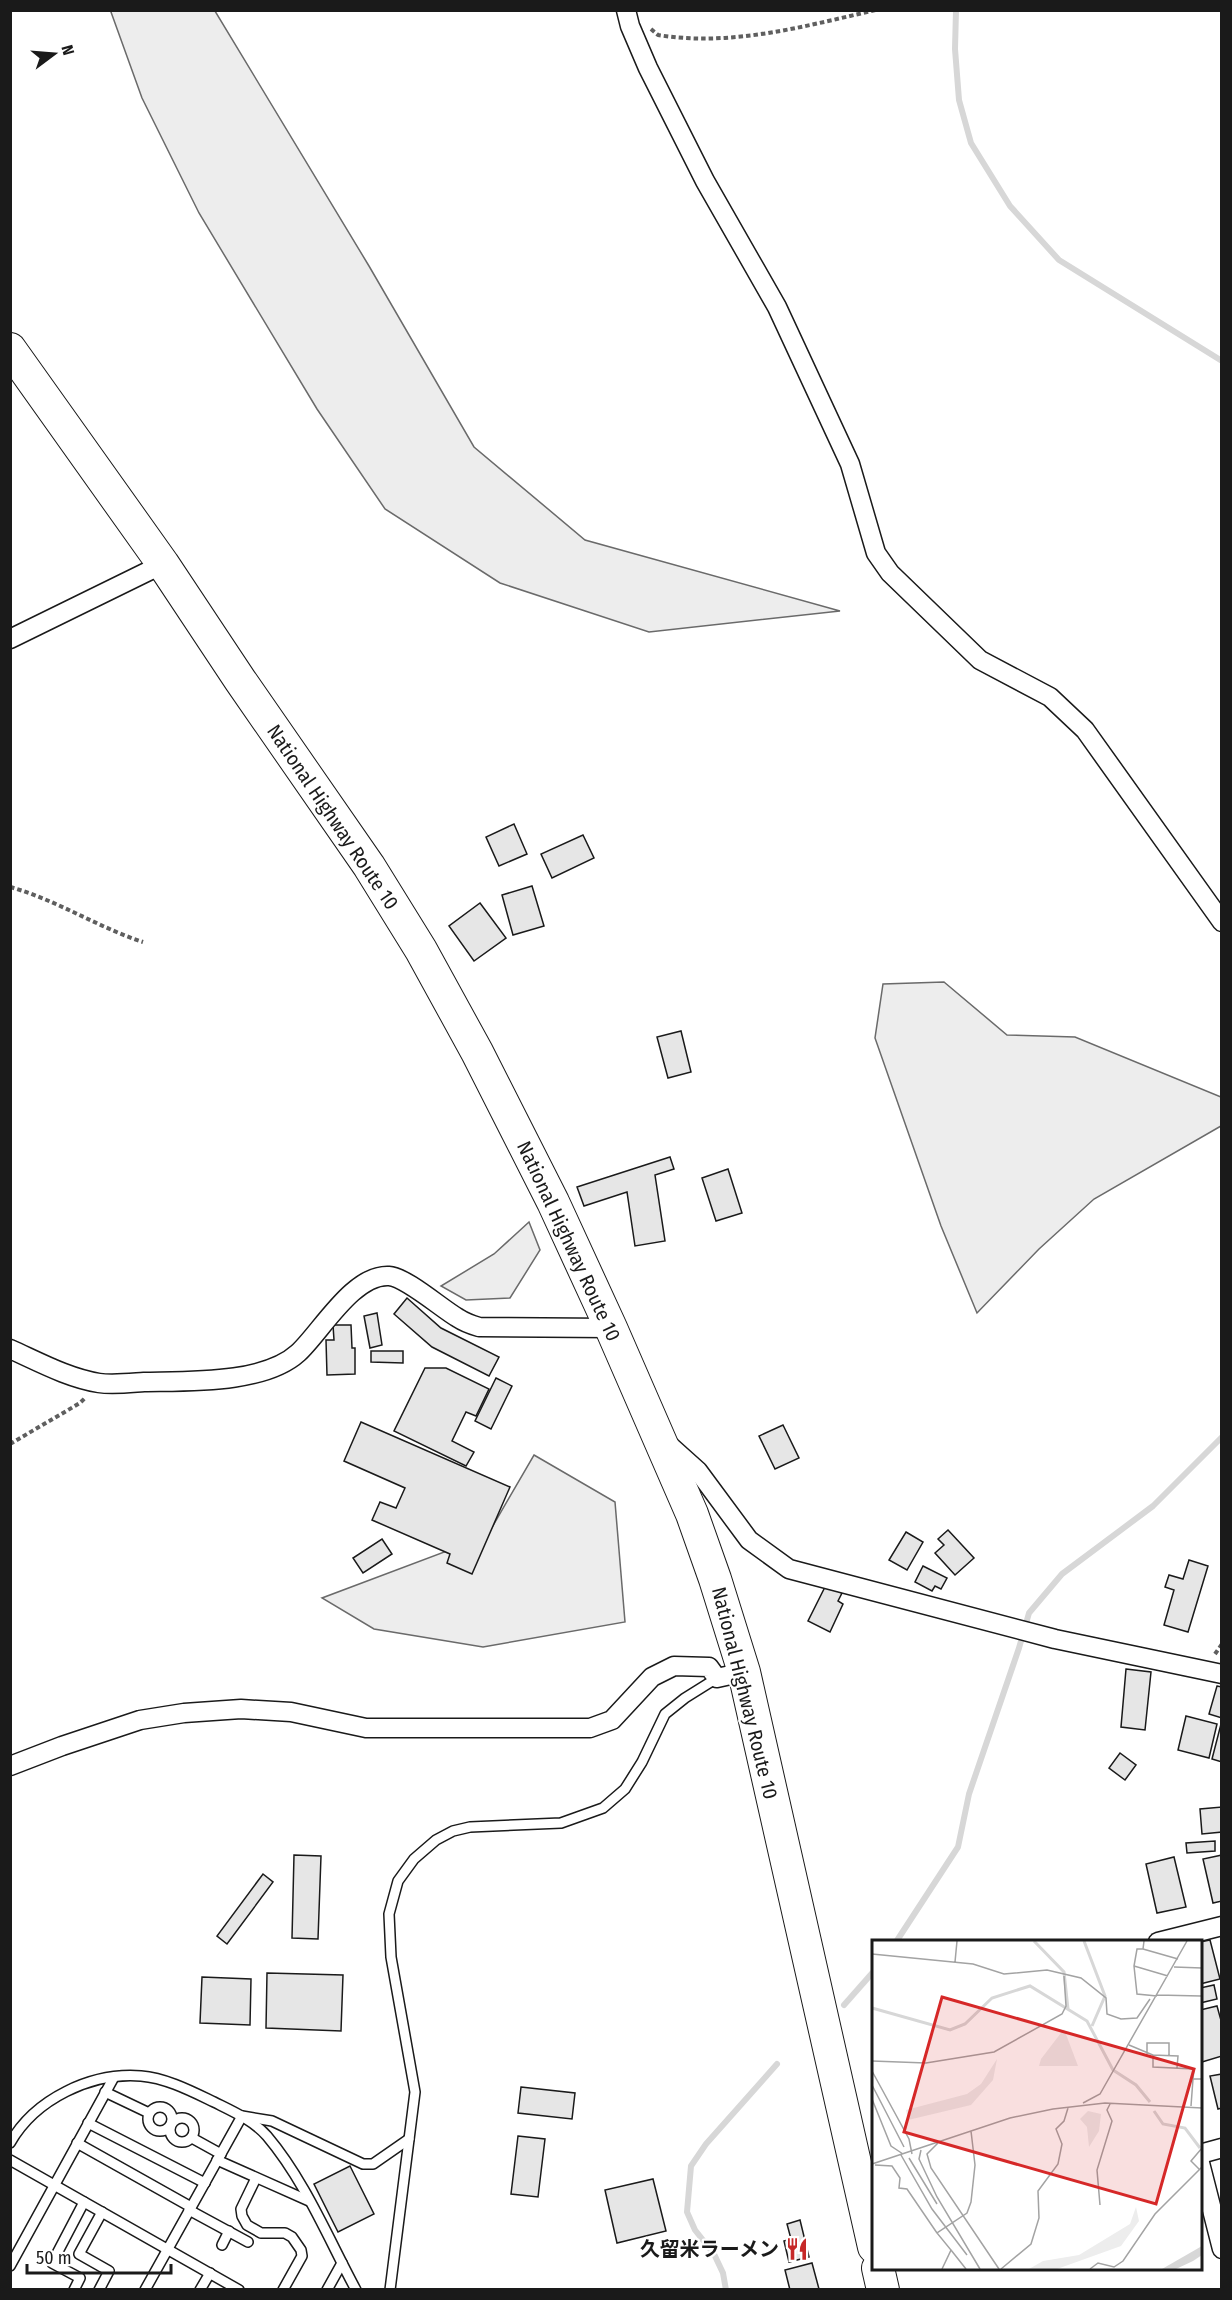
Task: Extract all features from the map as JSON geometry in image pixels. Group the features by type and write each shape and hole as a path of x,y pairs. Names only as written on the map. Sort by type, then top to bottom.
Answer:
{"highway":[{"name":"National Highway Route 10","path":"10,349 163,564 369,866 421,950 477,1052 553,1202 611,1328 700,1536 730,1675 872,2243"},
{"path":"878,2270 883,2289"}],"street":[{"path":"626,10 630,26 648,68 705,182 777,307 850,464 876,553 890,573 980,660 1050,697 1085,730 1221,922"},
{"path":"10,639 163,564"},
{"path":"10,1349 73,1377 101,1384 243,1377 280,1365 297,1354 348,1295 373,1280 389,1276 404,1281 460,1320 479,1328 611,1328"},
{"path":"659,1436 698,1471 749,1540 789,1569 1055,1639 1221,1674"},
{"path":"10,1766 140,1720 184,1713 230,1710 291,1712 366,1728 590,1728 612,1720 652,1677 675,1666 709,1667 730,1675"},
{"path":"1162,1940 1221,1926"},
{"path":"1202,2153 1221,2148"},
{"path":"1202,2171 1221,2249"}],"lane":[{"path":"390,2289 415,2092 391,1957 389,1914 398,1881 414,1859 436,1840 453,1831 470,1827 561,1823 603,1808 625,1789 642,1762 665,1714 685,1698 730,1675"},
{"path":"10,2143 20,2125 59,2096 85,2083 114,2077 142,2076 165,2081 192,2092 242,2116 265,2134 289,2165 356,2289"},
{"path":"10,2266 114,2077"},
{"path":"105,2092 149,2114"},
{"path":"192,2138 183,2142 174,2139 171,2135 171,2125 171,2115 164,2108 154,2108 149,2114 148,2122 153,2130 163,2131 171,2125 179,2118 189,2120 194,2128 192,2138"},
{"path":"242,2116 272,2121 363,2164 373,2164 409,2139"},
{"path":"145,2289 242,2116"},
{"path":"88,2123 205,2182"},
{"path":"192,2138 219,2157 256,2178 309,2202"},
{"path":"77,2143 248,2242"},
{"path":"10,2160 210,2273 227,2287 239,2289"},
{"path":"256,2178 241,2209 247,2225 261,2233 285,2233 292,2237 301,2250 302,2256 283,2289"},
{"path":"74,2289 80,2278 52,2263 84,2202"},
{"path":"99,2289 109,2271 79,2254 102,2212"},
{"path":"222,2245 229,2231"},
{"path":"327,2289 342,2263"},
{"path":"200,2289 210,2273"}],"path":[{"path":"643,23 658,35 715,40 772,33 876,10"},
{"path":"10,887 39,895 122,935 143,942"},
{"path":"10,1444 80,1403 101,1384"}],"shaded area":[{"path":"114,10 215,11 369,266 474,447 585,540 840,611 649,632 500,583 385,509 317,409 199,213 142,98 111,12"},
{"path":"944,982 1007,1035 1075,1037 1221,1097 1221,1126 1094,1199 1039,1249 977,1313 941,1226 875,1038 883,984"},
{"path":"529,1222 540,1250 510,1298 466,1300 441,1286 494,1254"},
{"path":"534,1455 615,1502 625,1622 483,1647 374,1629 322,1598 487,1536"}],"building":[{"path":"514,824 527,854 499,866 486,837"},
{"path":"583,835 594,858 552,878 541,854"},
{"path":"532,886 544,926 513,935 502,895"},
{"path":"480,903 506,938 474,961 449,926"},
{"path":"681,1031 691,1072 668,1078 657,1037"},
{"path":"670,1157 674,1169 655,1175 665,1241 635,1246 627,1192 584,1206 577,1187"},
{"path":"728,1169 742,1213 716,1221 702,1178"},
{"path":"407,1298 441,1328 499,1357 489,1376 432,1347 394,1314"},
{"path":"377,1313 382,1345 370,1348 364,1316"},
{"path":"333,1325 351,1325 352,1348 355,1348 355,1374 327,1375 326,1340 334,1340"},
{"path":"371,1351 403,1351 403,1363 371,1362"},
{"path":"425,1368 446,1368 489,1389 476,1416 466,1412 452,1441 474,1452 466,1466 394,1431"},
{"path":"496,1378 512,1386 491,1429 475,1421"},
{"path":"361,1422 510,1487 472,1574 447,1563 450,1554 372,1520 380,1502 396,1508 405,1488 344,1461"},
{"path":"783,1425 799,1458 775,1469 759,1436"},
{"path":"948,1530 974,1558 955,1575 935,1553 944,1545 938,1539"},
{"path":"906,1532 923,1542 907,1570 889,1560"},
{"path":"382,1539 392,1554 363,1573 353,1558"},
{"path":"1189,1560 1208,1566 1188,1632 1164,1625 1174,1590 1165,1587 1169,1575 1183,1579"},
{"path":"923,1566 947,1578 941,1589 935,1586 932,1591 915,1582"},
{"path":"826,1585 842,1593 838,1601 843,1604 830,1632 808,1621"},
{"path":"1126,1669 1151,1672 1145,1730 1121,1727"},
{"path":"1217,1686 1222,1687 1222,1718 1209,1714"},
{"path":"1186,1716 1217,1724 1209,1758 1178,1750"},
{"path":"1222,1724 1222,1762 1212,1759"},
{"path":"1120,1753 1136,1765 1125,1780 1109,1768"},
{"path":"1222,1807 1222,1832 1202,1834 1200,1809"},
{"path":"1215,1841 1215,1851 1187,1853 1186,1843"},
{"path":"294,1855 321,1856 318,1939 292,1938"},
{"path":"1222,1855 1222,1901 1213,1903 1203,1859"},
{"path":"1174,1857 1186,1907 1157,1913 1146,1864"},
{"path":"263,1874 273,1882 227,1944 217,1936"},
{"path":"1210,1940 1220,1979 1202,1984 1202,1942"},
{"path":"267,1973 343,1975 341,2031 266,2028"},
{"path":"202,1977 251,1979 250,2025 200,2023"},
{"path":"1214,1985 1217,1999 1202,2003 1202,1988"},
{"path":"1217,2006 1222,2024 1222,2056 1202,2062 1202,2010"},
{"path":"1222,2074 1222,2108 1218,2109 1210,2076"},
{"path":"521,2087 575,2093 572,2119 518,2113"},
{"path":"518,2136 545,2139 538,2197 511,2194"},
{"path":"350,2166 374,2214 338,2232 314,2184"},
{"path":"653,2179 666,2231 617,2243 605,2190"},
{"name":"久留米ラーメン","path":"800,2220 809,2257 789,2262 784,2241 791,2239 787,2224"},
{"path":"812,2263 819,2289 790,2290 785,2270"}],"waterway":[{"path":"956,10 955,49 959,100 971,143 1010,206 1059,260 1222,361"},
{"path":"897,1940 958,1847 969,1794 1029,1613 1062,1574 1153,1506 1222,1437"},
{"path":"844,2005 872,1973"},
{"path":"726,2290 723,2273 714,2254 695,2230 687,2212 691,2166 706,2144 777,2064"}],"place":[{"name":"久留米ラーメン","path":"797,2249"}]}
